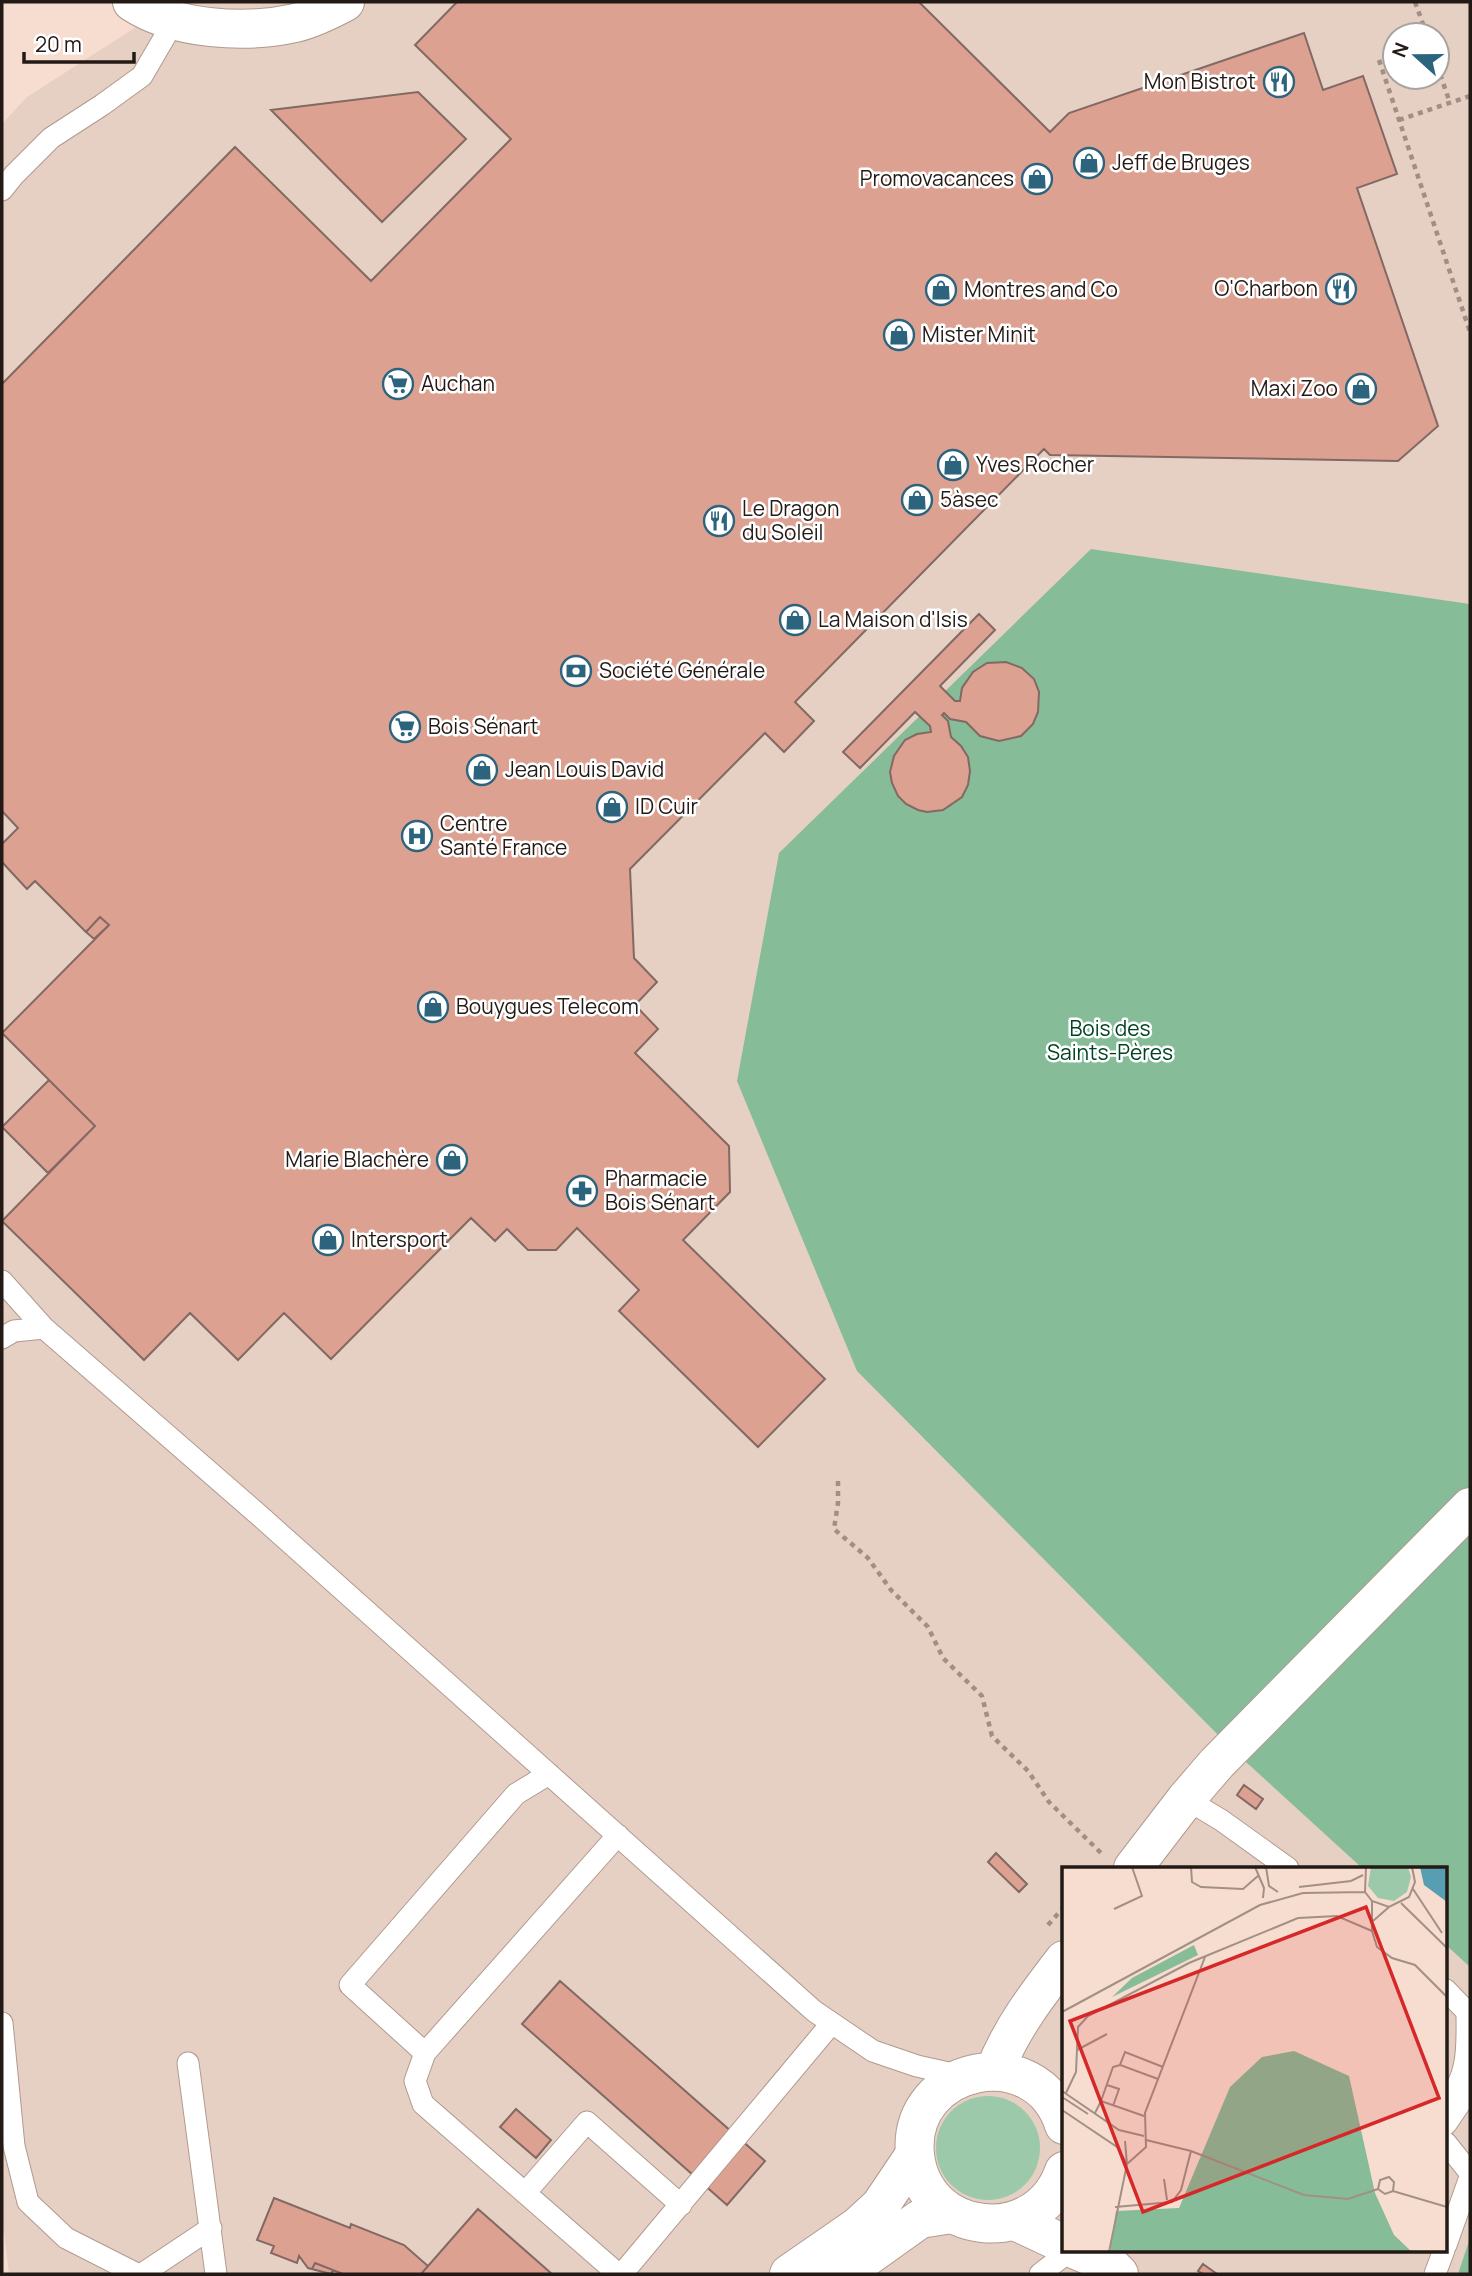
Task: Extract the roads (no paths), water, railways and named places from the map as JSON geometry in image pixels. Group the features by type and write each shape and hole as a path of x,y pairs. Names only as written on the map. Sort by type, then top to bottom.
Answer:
{"street":[{"path":"132,2 174,22 255,27 296,23 345,2"},
{"path":"1120,1864 1470,1507"},
{"path":"1062,1964 1022,2016 1002,2050 978,2073 942,2089 926,2108 916,2130 915,2154 921,2177 934,2198 952,2214 972,2222 993,2224 1015,2221 1034,2212 1049,2199 1062,2178"},
{"path":"978,2073 1020,2076 1043,2090 1060,2110 1062,2118"},
{"path":"789,2274 857,2227 880,2206 915,2154"},
{"path":"843,2274 920,2219 952,2214"},
{"path":"1015,2221 1062,2243"}],"lane":[{"path":"2,190 51,138 142,76 174,22"},
{"path":"2,1281 44,1328 260,1516 814,2011 873,2051 917,2066 978,2073"},
{"path":"2,1338 14,1331 44,1328"},
{"path":"425,2053 349,1985 516,1794 549,1774"},
{"path":"1186,1799 1221,1820 1287,1867"},
{"path":"618,1835 425,2053 415,2081 424,2104 620,2274 681,2205 831,2024"},
{"path":"1448,1992 1469,2018 1467,2059 1453,2094 1448,2098"},
{"path":"2,2023 14,2146 28,2202 66,2238 139,2274 211,2228"},
{"path":"188,2063 216,2274"},
{"path":"1448,2121 1470,2083"},
{"path":"525,2193 587,2122 681,2205"},
{"path":"1448,2146 1470,2175 1448,2238"},
{"path":"1040,2274 1068,2252"},
{"path":"1435,2274 1443,2252"}],"place":[{"name":"Mon Bistrot","path":"1279,82"},
{"name":"Jeff de Bruges","path":"1089,163"},
{"name":"Promovacances","path":"1037,179"},
{"name":"O'Charbon","path":"1341,289"},
{"name":"Montres and Co","path":"941,290"},
{"name":"Mister Minit","path":"899,335"},
{"name":"Auchan","path":"398,384"},
{"name":"Maxi Zoo","path":"1361,389"},
{"name":"Yves Rocher","path":"953,465"},
{"name":"5àsec","path":"917,500"},
{"name":"Le Dragon du Soleil","path":"719,521"},
{"name":"La Maison d'Isis","path":"795,620"},
{"name":"Société Générale","path":"576,671"},
{"name":"Bois Sénart","path":"405,727"},
{"name":"Jean Louis David","path":"482,770"},
{"name":"ID Cuir","path":"612,807"},
{"name":"Centre Santé France","path":"417,836"},
{"name":"Bouygues Telecom","path":"433,1007"},
{"name":"Marie Blachère","path":"452,1160"},
{"name":"Pharmacie Bois Sénart","path":"582,1191"},
{"name":"Intersport","path":"328,1240"}],"park label":[{"name":"Bois des Saints-Pères","path":"1110,1041"}]}
